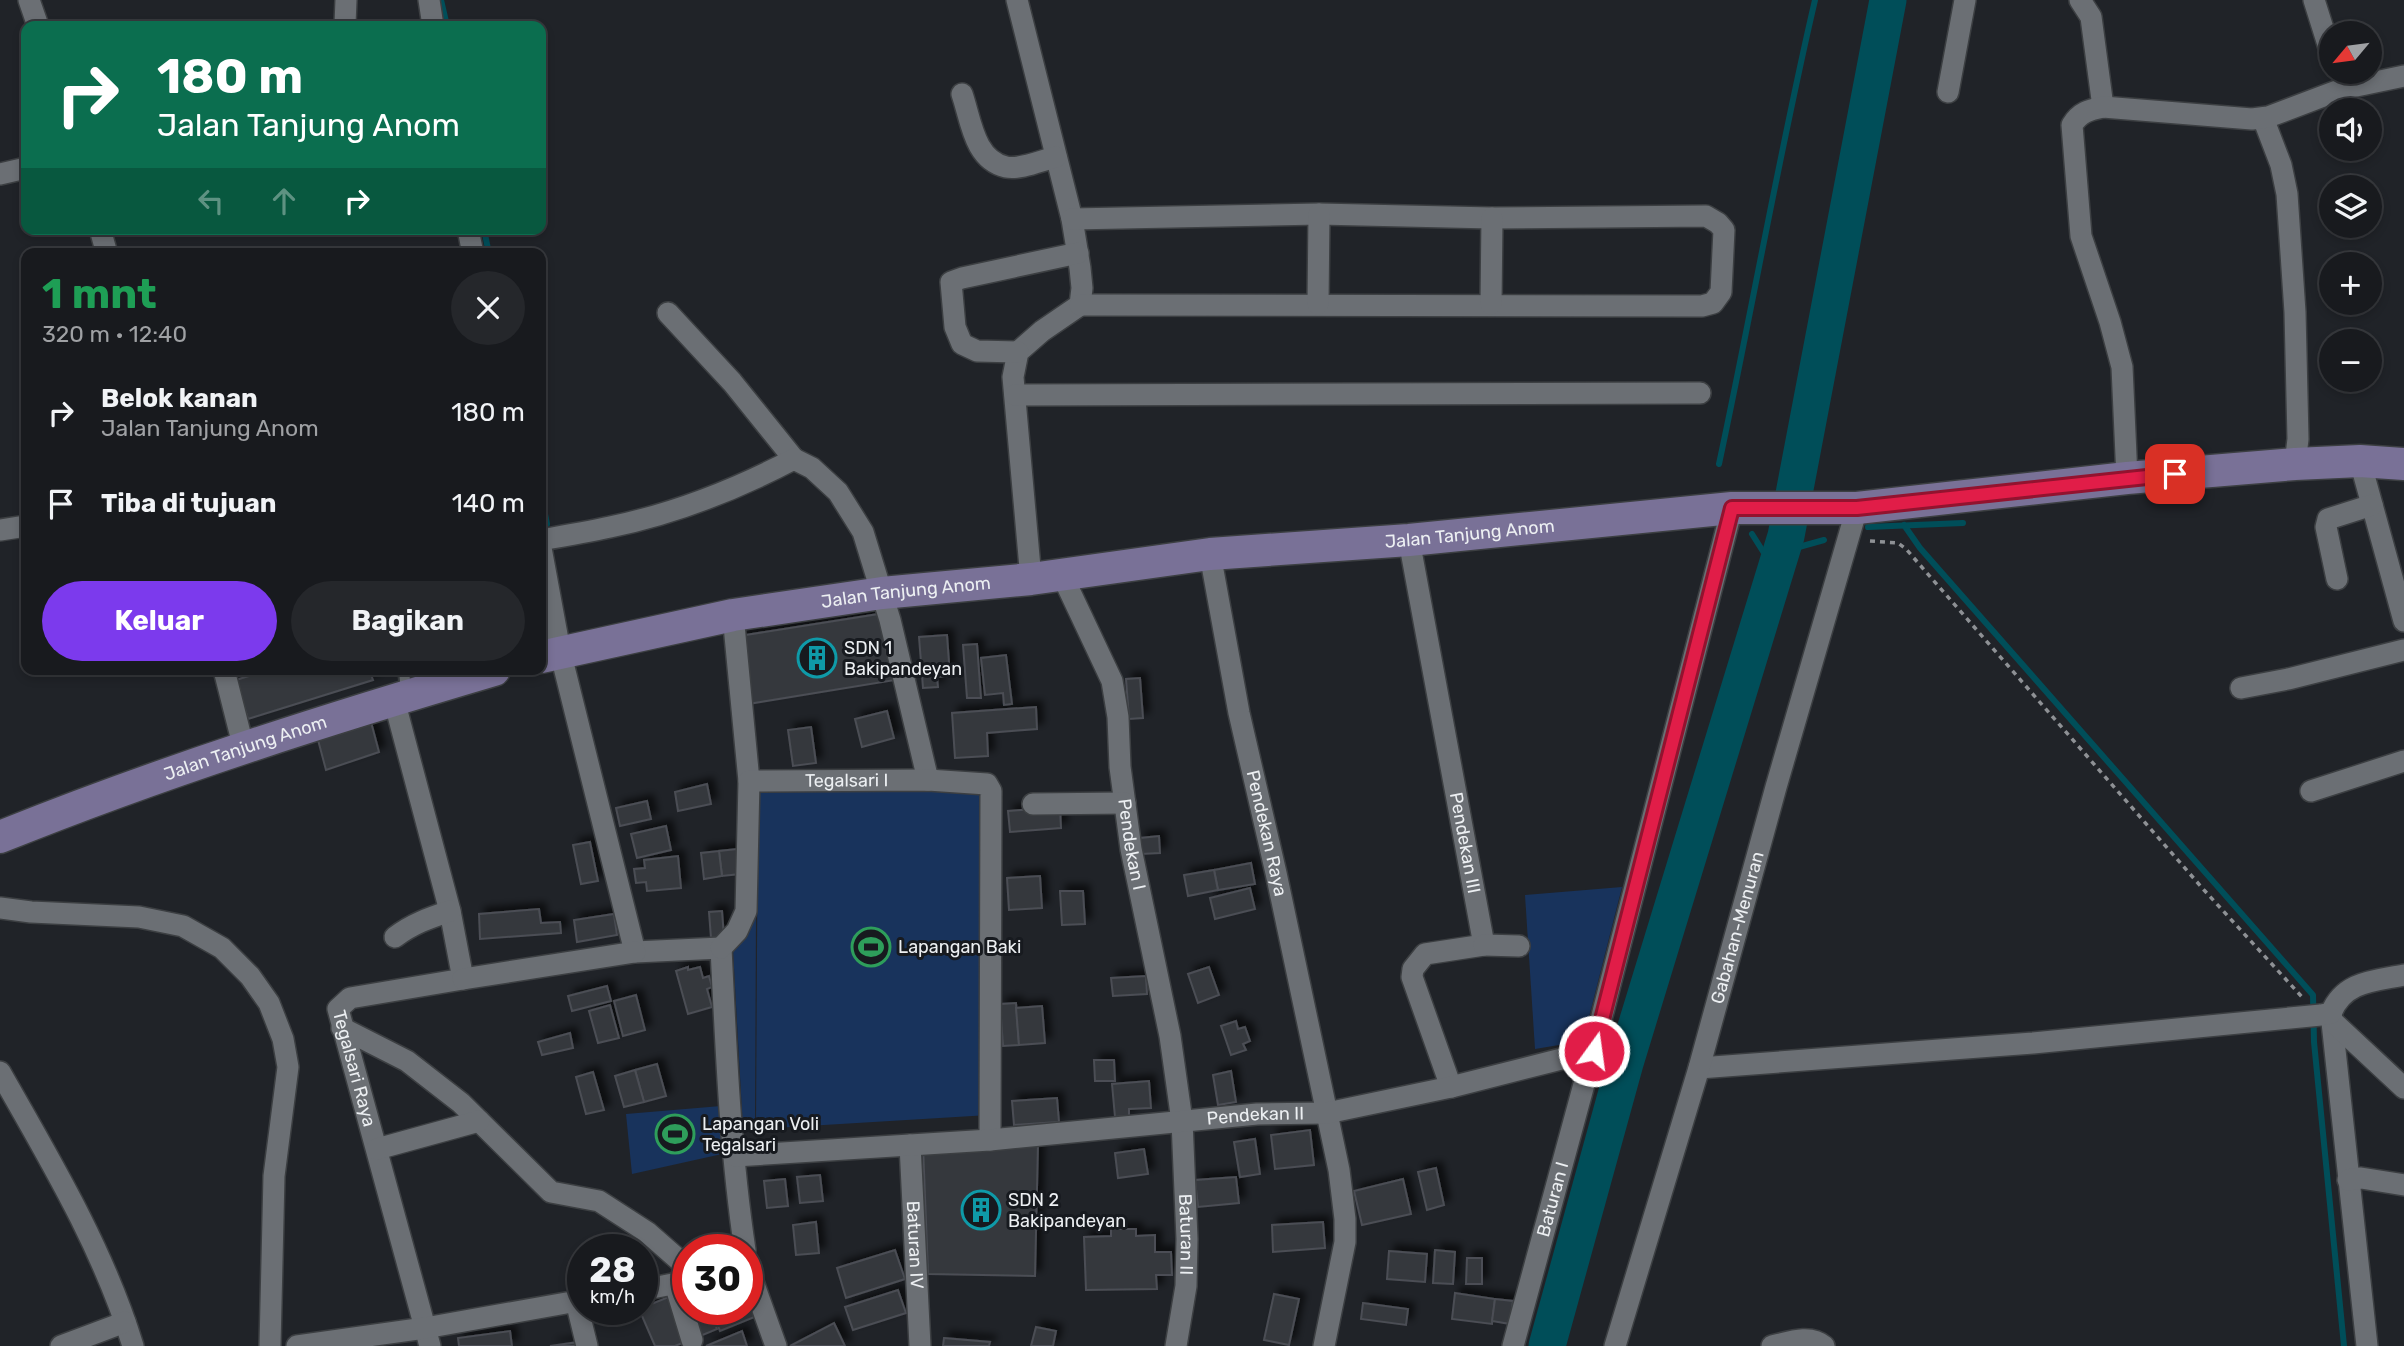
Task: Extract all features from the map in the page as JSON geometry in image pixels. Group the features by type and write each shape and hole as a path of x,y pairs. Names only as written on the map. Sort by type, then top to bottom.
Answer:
{"main road":[{"name":"Jalan Tanjung Anom","path":"550,654 733,615 882,593 1031,579 1210,554 1409,540 1743,508 1842,507 2295,464 2360,461 2404,464"},
{"name":"Jalan Tanjung Anom","path":"0,837 401,689 470,675"}],"street":[{"path":"29,0 36,21"},
{"path":"345,21 346,0"},
{"path":"429,0 432,21"},
{"path":"1017,0 1072,219 1082,288 1080,305"},
{"path":"1948,92 1965,0"},
{"path":"2080,0 2091,17 2103,107"},
{"path":"2314,0 2321,21"},
{"path":"2382,77 2404,75"},
{"path":"2127,478 2122,367 2081,236 2073,125 2087,110 2103,107 2252,120 2263,118 2333,84"},
{"path":"962,94 979,149 986,157 1006,167 1056,157"},
{"path":"2263,118 2281,165 2287,194 2295,312 2298,439 2295,464"},
{"path":"0,174 21,168"},
{"path":"1031,579 1013,377 1017,352 1080,305 1702,306 1713,303 1721,292 1724,230 1706,216 1492,218 1319,215 1072,219"},
{"path":"1318,304 1319,215"},
{"path":"1491,304 1492,218"},
{"path":"1017,352 977,351 962,344 955,327 951,282 1078,253"},
{"path":"668,313 732,382 794,459 812,468 826,480 852,511 863,532 882,593 928,780"},
{"path":"1015,395 1700,393"},
{"path":"546,539 611,527 688,505 761,476 794,459"},
{"path":"2360,461 2404,621"},
{"path":"2337,579 2326,527 2328,519 2372,505"},
{"name":"Gabahan-Menuran","path":"1615,1346 1699,1068 1847,541 1842,507"},
{"name":"Baturan I","path":"1513,1346 1743,508"},
{"path":"0,530 21,527"},
{"name":"Pendekan III","path":"1409,540 1484,945"},
{"name":"Pendekan Raya","path":"1210,554 1239,713 1339,1170 1345,1230 1341,1267 1324,1346"},
{"name":"Pendekan I","path":"1062,575 1112,681 1131,849 1170,1036 1182,1121"},
{"path":"546,607 550,654 635,952"},
{"path":"401,689 463,979 635,952 721,948 737,932 746,911 749,781 733,615"},
{"path":"2241,688 2404,650"},
{"path":"225,675 244,749"},
{"path":"2311,791 2404,761"},
{"name":"Tegalsari I","path":"749,781 928,780 987,784 991,791 990,1140"},
{"path":"1033,804 1125,803"},
{"path":"0,908 139,917 183,926 222,948 250,976 269,1003 283,1039 288,1067 274,1176 270,1346"},
{"path":"395,937 423,919 450,911"},
{"path":"1451,1087 1412,977 1413,969 1425,954 1484,945 1519,946"},
{"path":"721,948 724,1033 743,1234"},
{"path":"1699,1068 2033,1043 2320,1016 2347,990 2404,975"},
{"name":"Tegalsari Raya","path":"428,1337 338,1009 350,998 463,979"},
{"path":"2320,1016 2404,1088"},
{"path":"2320,1016 2348,1181 2367,1346"},
{"path":"342,1028 407,1061 461,1103 551,1192 599,1201 647,1231 672,1264"},
{"name":"Pendekan II","path":"735,1156 990,1140 1257,1114 1327,1113 1451,1087 1594,1051"},
{"path":"0,1072 88,1230 133,1346"},
{"path":"377,1149 480,1121"},
{"name":"Baturan II","path":"1176,1346 1186,1286 1187,1239 1182,1121"},
{"name":"Baturan IV","path":"910,1145 920,1346"},
{"path":"2348,1181 2371,1179 2404,1185"},
{"path":"297,1346 428,1337 567,1304"},
{"path":"763,1310 776,1346"},
{"path":"61,1346 125,1322"},
{"path":"584,1325 587,1346"},
{"path":"690,1325 692,1340"},
{"path":"1772,1346 1801,1340 1815,1340 1824,1346"}],"path":[{"path":"1847,541 1898,543 1906,549 2204,890 2320,1016"}],"shaded area":[{"name":"Lapangan Baki","path":"980,775 989,1115 756,1129 758,779"},
{"path":"1622,887 1583,1041 1535,1049 1525,895"},
{"path":"756,912 755,1129 743,1129 733,950"},
{"name":"Lapangan Voli Tegalsari","path":"721,1106 722,1154 632,1174 626,1114"}],"building":[{"name":"SDN 1 Bakipandeyan","path":"885,613 895,680 748,704 739,636"},
{"path":"947,635 950,676 937,677 938,687 923,688 919,637"},
{"path":"977,644 981,698 967,698 963,645"},
{"path":"1006,655 1012,704 1004,705 1003,693 985,695 981,658"},
{"path":"252,675 371,675 373,680 248,719 236,680"},
{"path":"1140,678 1143,718 1129,719 1126,679"},
{"path":"1036,707 1037,729 987,733 988,756 955,758 952,713"},
{"path":"887,711 894,738 862,747 855,719"},
{"path":"371,722 379,752 326,770 318,740"},
{"path":"811,727 816,763 793,766 788,730"},
{"path":"707,784 711,804 678,811 675,792"},
{"path":"647,801 651,819 620,826 616,808"},
{"path":"1060,807 1061,828 1010,832 1008,811"},
{"path":"666,826 671,850 637,858 631,834"},
{"path":"1159,836 1160,853 1141,854 1140,838"},
{"path":"590,842 598,881 581,884 573,845"},
{"path":"737,849 740,874 722,876 719,851"},
{"path":"719,851 722,876 704,879 701,853"},
{"path":"678,856 681,888 647,891 646,882 636,883 634,869 645,868 644,860"},
{"path":"1251,863 1255,884 1218,890 1214,870"},
{"path":"1214,870 1218,890 1188,896 1184,875"},
{"path":"1040,876 1042,908 1009,910 1007,878"},
{"path":"1250,888 1255,909 1215,919 1210,898"},
{"path":"1060,891 1083,891 1085,924 1062,925"},
{"path":"539,909 541,923 560,922 561,933 480,939 479,914"},
{"path":"722,911 724,937 711,938 709,912"},
{"path":"614,914 617,935 577,942 574,920"},
{"path":"688,967 688,970 700,967 703,978 709,976 712,987 707,989 712,1007 688,1014 676,971"},
{"path":"1209,967 1219,995 1198,1003 1188,974"},
{"path":"1146,976 1147,994 1113,996 1111,978"},
{"path":"607,986 611,1001 572,1011 568,996"},
{"path":"636,995 645,1030 623,1036 614,1001"},
{"path":"1016,1003 1019,1045 1003,1046 1000,1004"},
{"path":"610,1005 619,1038 598,1043 589,1011"},
{"path":"1042,1006 1045,1043 1019,1045 1016,1008"},
{"path":"1236,1021 1238,1029 1245,1027 1250,1041 1243,1044 1246,1050 1231,1055 1221,1026"},
{"path":"570,1033 573,1048 542,1055 538,1042"},
{"path":"1094,1060 1114,1060 1115,1081 1095,1081"},
{"path":"657,1064 666,1096 644,1102 635,1070"},
{"path":"635,1070 644,1102 624,1107 615,1076"},
{"path":"1231,1071 1236,1102 1218,1105 1213,1075"},
{"path":"593,1072 604,1110 586,1114 576,1077"},
{"path":"1149,1081 1151,1108 1129,1109 1129,1116 1115,1117 1112,1084"},
{"path":"1057,1098 1059,1122 1014,1125 1012,1101"},
{"path":"1310,1130 1314,1165 1275,1169 1271,1135"},
{"path":"1255,1139 1260,1174 1240,1177 1234,1142"},
{"name":"SDN 2 Bakipandeyan","path":"1038,1144 1035,1276 928,1274 923,1146"},
{"path":"1144,1149 1148,1174 1118,1178 1115,1153"},
{"path":"1436,1168 1444,1205 1427,1210 1418,1172"},
{"path":"820,1175 823,1201 800,1203 797,1177"},
{"path":"1236,1177 1239,1203 1198,1207 1195,1180"},
{"path":"785,1179 788,1206 767,1208 764,1181"},
{"path":"1403,1179 1411,1214 1362,1225 1354,1191"},
{"path":"816,1222 819,1253 796,1255 793,1225"},
{"path":"1323,1222 1325,1248 1273,1252 1272,1225"},
{"path":"1111,1229 1136,1229 1136,1236 1155,1235 1155,1252 1171,1252 1172,1275 1156,1275 1157,1289 1086,1290 1084,1237 1111,1236"},
{"path":"895,1250 905,1279 846,1298 837,1268"},
{"path":"1435,1250 1455,1252 1453,1284 1433,1283"},
{"path":"1389,1251 1427,1254 1425,1282 1387,1279"},
{"path":"1467,1258 1482,1258 1482,1284 1466,1284"},
{"path":"898,1290 906,1313 853,1330 845,1307"},
{"path":"1455,1293 1495,1299 1492,1324 1452,1319"},
{"path":"1274,1294 1299,1299 1289,1345 1264,1340"},
{"path":"671,1296 672,1325 684,1325 690,1340 675,1346 655,1346 646,1325 658,1325 658,1301"},
{"path":"1495,1299 1513,1301 1510,1324 1492,1321"},
{"path":"1363,1303 1408,1309 1406,1325 1361,1319"},
{"path":"834,1323 845,1346 790,1346"},
{"path":"694,1325 715,1325 717,1329 698,1337"},
{"path":"718,1325 735,1325 720,1331"},
{"path":"1036,1327 1056,1331 1053,1346 1031,1346"},
{"path":"510,1331 512,1346 459,1346 458,1338"},
{"path":"742,1331 747,1346 706,1346"},
{"path":"944,1338 990,1342 989,1346 943,1346"},
{"path":"586,1341 586,1346 550,1346"}],"waterway":[{"path":"441,0 446,21"},
{"path":"1719,464 1815,0"},
{"path":"1547,1346 1625,1063 1786,536 1888,0"},
{"path":"485,235 488,248"},
{"path":"546,519 547,524"},
{"path":"1868,527 1963,523"},
{"path":"1904,525 1920,548 2313,995 2314,1042 2344,1346"},
{"path":"1752,534 1776,572"},
{"path":"1781,552 1824,540"}],"place":[{"name":"SDN 1 Bakipandeyan","path":"817,658"},
{"name":"Lapangan Baki","path":"871,947"},
{"name":"Lapangan Voli Tegalsari","path":"675,1134"},
{"name":"SDN 2 Bakipandeyan","path":"981,1210"}],"route":[{"path":"1594,1051 1732,508 1857,508 2175,474"}]}
